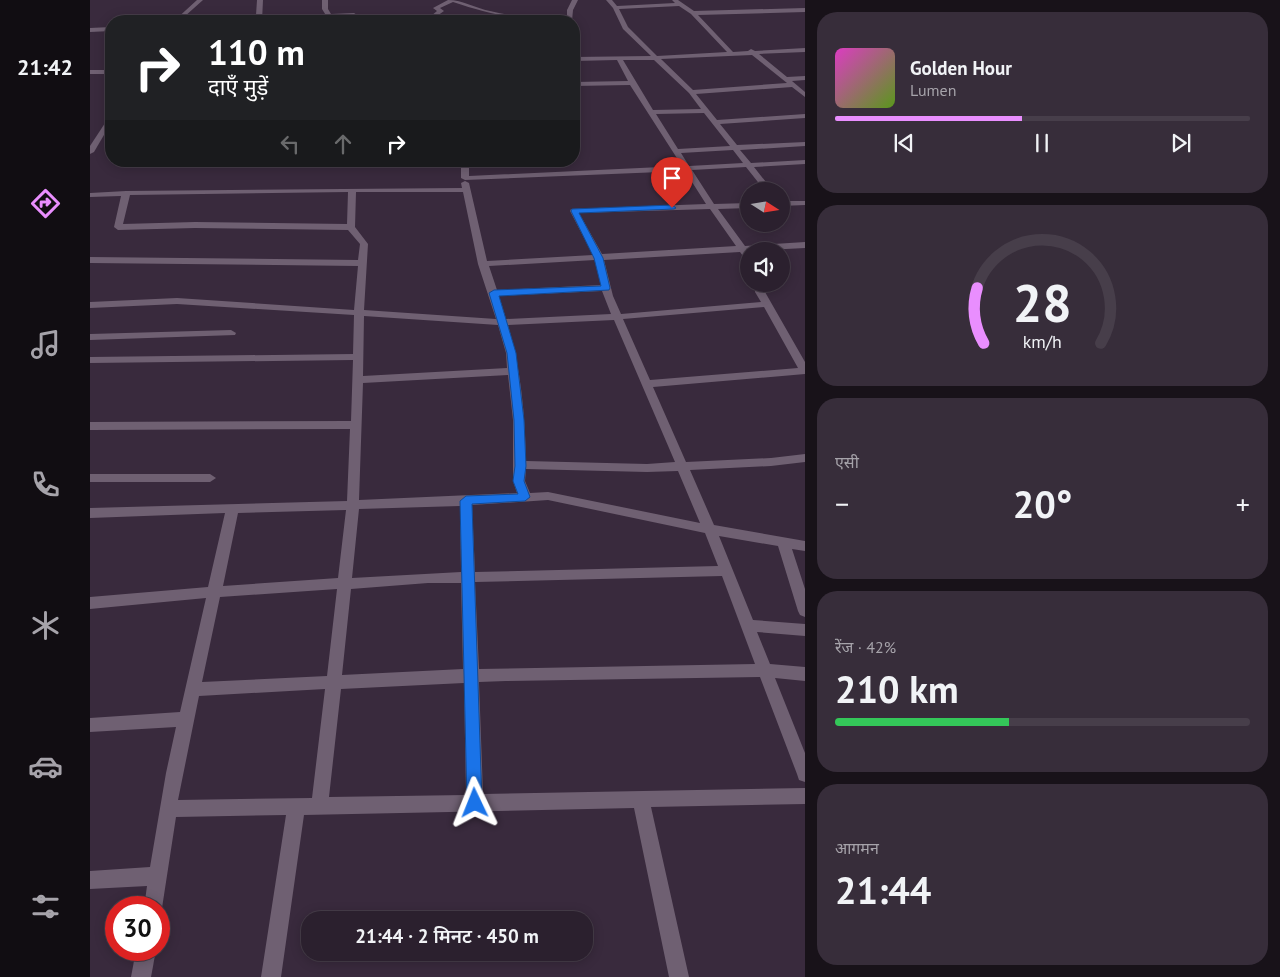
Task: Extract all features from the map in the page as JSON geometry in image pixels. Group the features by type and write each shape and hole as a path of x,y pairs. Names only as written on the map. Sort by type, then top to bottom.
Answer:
{"street":[{"path":"183,15 200,0"},
{"path":"259,15 260,0"},
{"path":"325,0 325,9 328,15"},
{"path":"435,15 441,11 436,8 452,0 503,15"},
{"path":"570,15 570,10 575,0"},
{"path":"609,0 616,8 626,28 690,92 762,182"},
{"path":"616,8 678,2 693,13 731,52"},
{"path":"772,11 766,6 805,4"},
{"path":"693,13 805,10"},
{"path":"342,15 354,14"},
{"path":"90,30 105,29"},
{"path":"580,59 654,58 731,52 805,50"},
{"path":"751,52 805,95"},
{"path":"619,58 632,84 740,248"},
{"path":"90,72 105,72"},
{"path":"786,79 805,78"},
{"path":"580,84 632,84"},
{"path":"690,92 794,85"},
{"path":"651,112 706,111"},
{"path":"715,122 805,116"},
{"path":"90,152 105,127"},
{"path":"90,136 105,136"},
{"path":"677,151 805,144"},
{"path":"465,178 521,177 805,162"},
{"path":"465,167 465,190 483,264 512,353 519,420 519,481 525,497"},
{"path":"320,806 353,504 359,313 364,244 351,227 352,190"},
{"path":"90,195 126,193 465,190"},
{"path":"126,193 118,227 195,225 351,227"},
{"path":"790,204 805,203"},
{"path":"740,205 574,211 599,258 606,288 617,318 684,466 727,571 805,774"},
{"path":"790,246 805,245"},
{"path":"483,264 740,249"},
{"path":"90,260 362,263"},
{"path":"494,293 606,288"},
{"path":"646,384 805,371 760,292"},
{"path":"90,304 177,301 501,322 617,318 768,304"},
{"path":"90,336 230,333"},
{"path":"90,360 358,357"},
{"path":"358,380 513,371"},
{"path":"90,426 356,425"},
{"path":"520,466 647,468 805,458"},
{"path":"90,478 210,478"},
{"path":"90,513 466,501 548,496 710,530 805,546"},
{"path":"466,501 475,803"},
{"path":"155,896 174,773 234,508"},
{"path":"783,542 805,611"},
{"path":"90,603 344,583 468,577 727,571"},
{"path":"748,625 805,630"},
{"path":"194,690 471,676 765,670 805,674"},
{"path":"90,725 187,719"},
{"path":"168,809 805,796"},
{"path":"641,799 679,977"},
{"path":"271,977 296,807"},
{"path":"90,880 158,876"},
{"path":"141,977 144,961"}],"route":[{"path":"475,803 466,501 525,497 519,481 519,420 512,353 501,322 494,293 606,288 599,258 574,211 672,208"}]}
